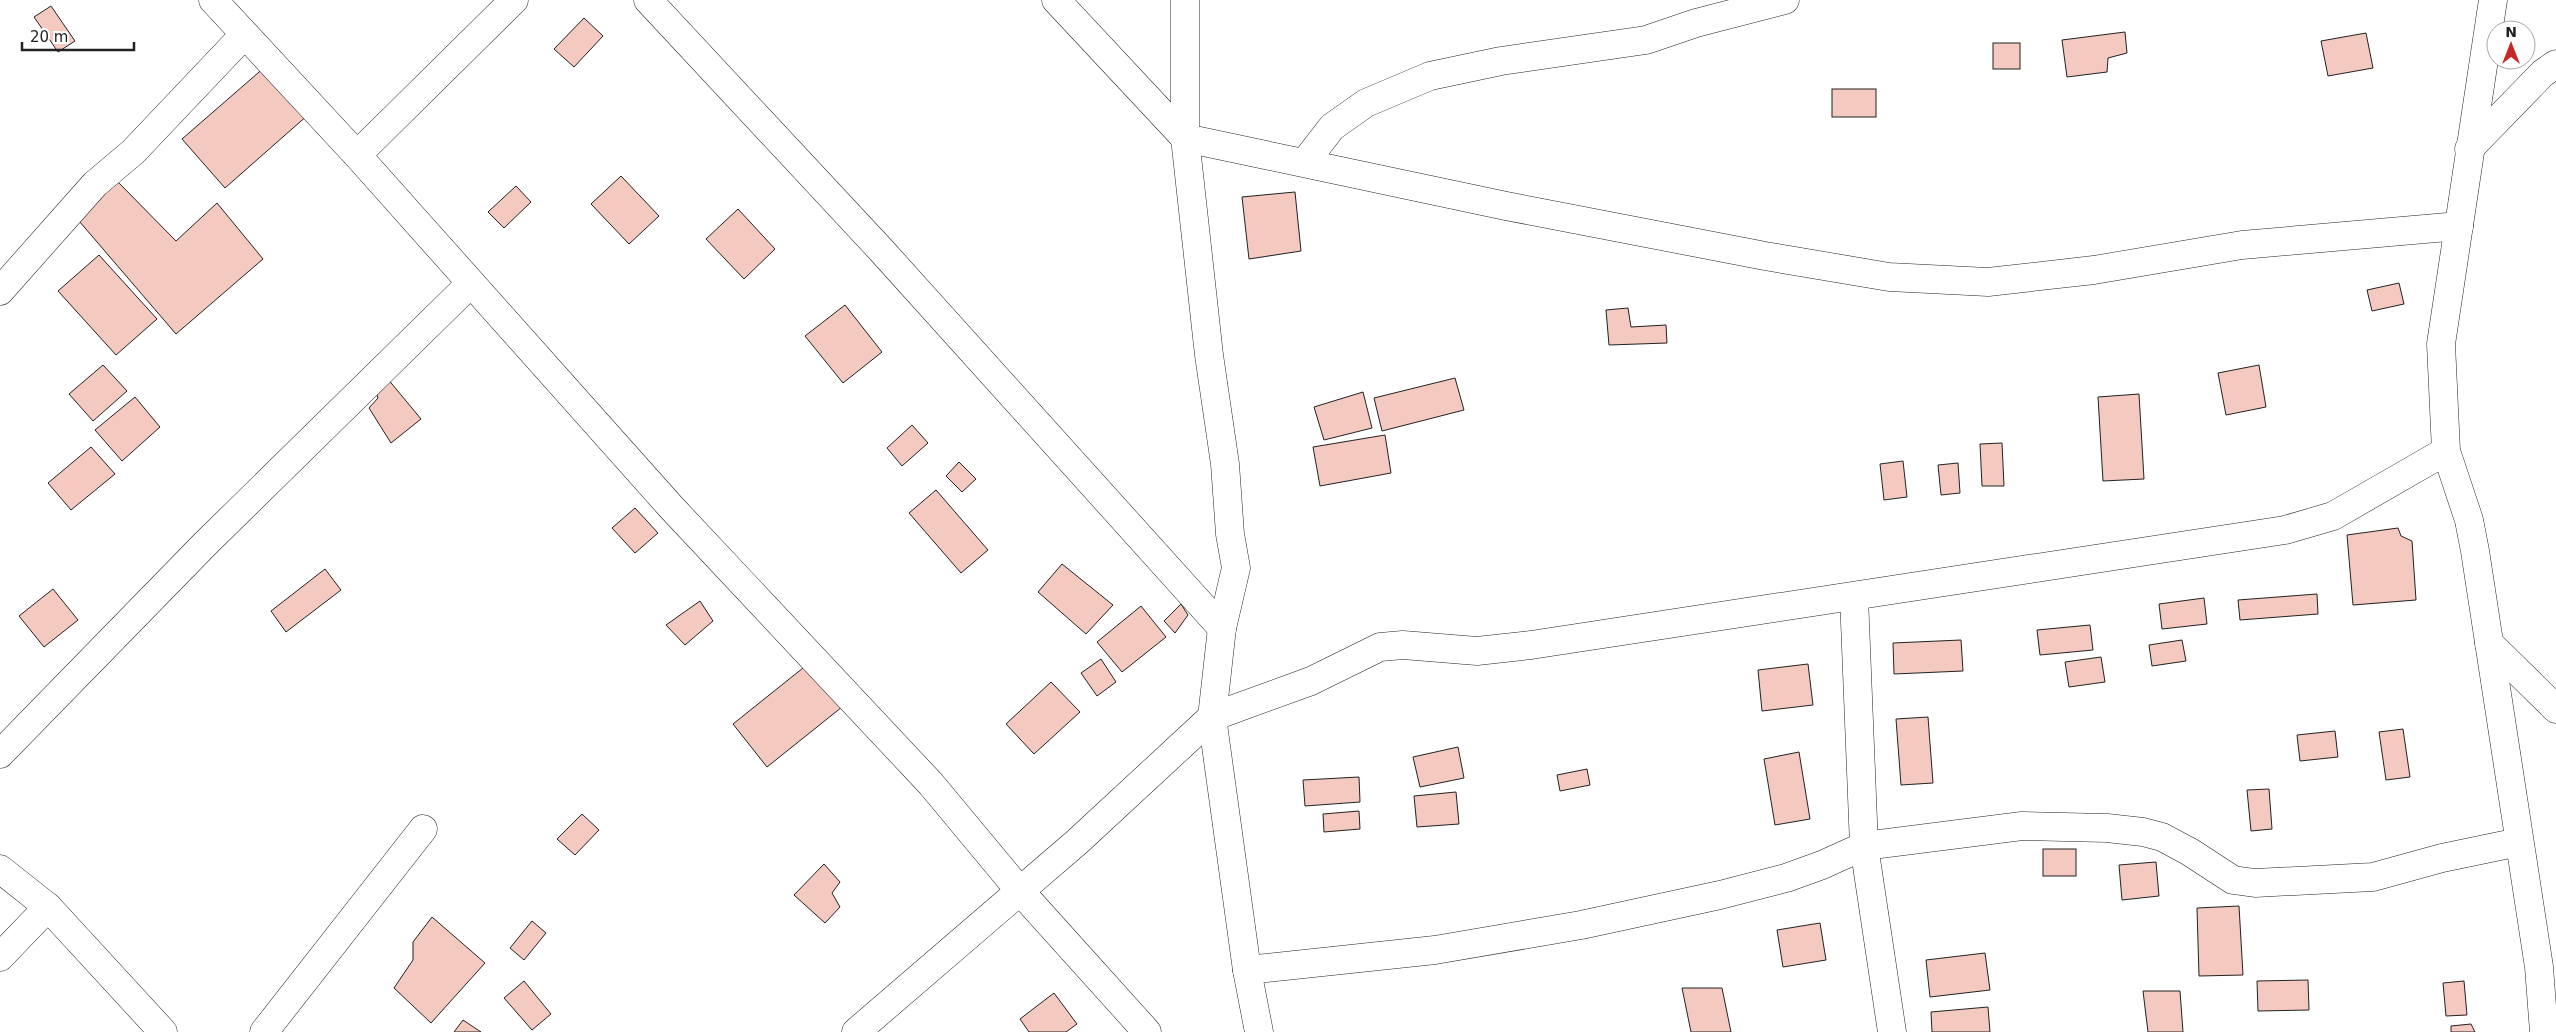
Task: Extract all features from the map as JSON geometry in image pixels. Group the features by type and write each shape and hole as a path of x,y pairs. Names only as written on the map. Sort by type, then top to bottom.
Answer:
{"street":[{"path":"213,0 357,155 470,284 671,507 931,784 1020,891 1147,1032"},
{"path":"357,155 514,0"},
{"path":"648,0 882,251 1222,628"},
{"path":"1056,0 1185,138 1496,204 1765,256 1889,277 1988,282 2094,270 2242,245 2459,226"},
{"path":"1185,0 1185,138 1209,355 1225,464 1230,534 1236,568 1222,628 1212,717 1247,970 1259,1032"},
{"path":"1305,162 1332,127 1366,102 1430,76 1500,61 1646,40 1696,23 1785,0"},
{"path":"2493,0 2441,344 2446,452 2469,520 2539,966 2544,1032"},
{"path":"0,291 95,184 133,152 244,34"},
{"path":"2469,149 2543,73 2556,64"},
{"path":"0,754 205,544 470,284"},
{"path":"856,1032 1076,842 1212,717 1311,681 1380,647 1403,645 1477,651 1522,646 2285,530 2333,516 2446,452"},
{"path":"1854,597 1864,846 1892,1032"},
{"path":"2489,643 2556,709"},
{"path":"1247,970 1435,950 1581,925 1720,895 1786,878 1822,865 1864,846 2022,826 2107,828 2143,832 2162,837 2190,852 2233,880 2255,883 2374,877 2442,858 2519,842"},
{"path":"264,1032 423,828"},
{"path":"0,869 48,907 164,1032"},
{"path":"0,957 48,907"}],"building":[{"path":"51,6 75,41 58,52 34,17"},
{"path":"584,18 603,36 574,67 554,49"},
{"path":"2125,32 2127,53 2108,58 2107,72 2067,77 2062,40"},
{"path":"2366,33 2373,68 2328,76 2321,41"},
{"path":"1993,43 2020,43 2020,69 1993,69"},
{"path":"266,66 309,114 225,188 182,139"},
{"path":"1832,89 1876,89 1876,117 1832,117"},
{"path":"621,176 659,216 629,244 591,204"},
{"path":"115,179 176,241 217,203 263,259 176,334 73,214"},
{"path":"516,186 531,202 504,228 488,212"},
{"path":"1295,192 1301,251 1249,259 1242,197"},
{"path":"738,209 775,249 744,279 706,239"},
{"path":"99,255 157,319 116,355 58,291"},
{"path":"2399,283 2404,304 2372,311 2367,290"},
{"path":"845,305 882,352 843,383 805,336"},
{"path":"1628,308 1631,327 1666,325 1667,343 1609,345 1606,310"},
{"path":"103,365 127,391 93,421 69,394"},
{"path":"2259,365 2266,407 2226,415 2218,373"},
{"path":"387,378 421,419 391,443 369,408 378,398 375,389"},
{"path":"1455,378 1464,410 1382,431 1374,398"},
{"path":"1363,392 1372,428 1324,440 1314,407"},
{"path":"2139,394 2144,479 2103,481 2098,397"},
{"path":"135,397 160,427 122,461 95,430"},
{"path":"912,425 928,443 902,466 887,448"},
{"path":"1385,435 1391,473 1320,486 1313,447"},
{"path":"2002,443 2004,486 1982,486 1980,444"},
{"path":"91,447 115,474 71,510 48,483"},
{"path":"1903,461 1907,497 1884,500 1880,464"},
{"path":"959,462 976,479 962,492 946,476"},
{"path":"1958,463 1960,493 1941,495 1938,465"},
{"path":"936,490 988,550 961,573 909,513"},
{"path":"635,508 658,533 635,553 612,528"},
{"path":"2398,528 2401,536 2412,541 2416,600 2353,605 2347,535"},
{"path":"1062,564 1113,605 1086,634 1038,592"},
{"path":"325,569 341,590 286,632 271,611"},
{"path":"53,589 78,620 44,647 19,616"},
{"path":"2317,594 2318,614 2240,620 2238,600"},
{"path":"2204,598 2207,624 2162,629 2159,604"},
{"path":"700,601 713,621 685,645 666,625"},
{"path":"1181,604 1188,615 1175,633 1164,621"},
{"path":"1141,606 1166,637 1122,672 1097,642"},
{"path":"2090,625 2093,650 2040,655 2037,630"},
{"path":"1961,640 1963,671 1894,674 1893,643"},
{"path":"2182,640 2186,661 2152,666 2149,645"},
{"path":"2101,657 2105,682 2069,687 2065,662"},
{"path":"1101,659 1116,682 1097,696 1081,673"},
{"path":"808,664 842,707 767,767 733,724"},
{"path":"1808,664 1813,705 1762,711 1758,670"},
{"path":"1051,682 1080,712 1034,754 1006,724"},
{"path":"1928,717 1933,783 1901,785 1896,719"},
{"path":"2403,729 2410,777 2386,780 2379,732"},
{"path":"2335,731 2338,757 2300,761 2297,735"},
{"path":"1458,747 1464,778 1420,787 1413,757"},
{"path":"1799,752 1810,819 1775,825 1764,759"},
{"path":"1587,769 1590,785 1560,791 1557,775"},
{"path":"1359,777 1360,802 1305,806 1303,780"},
{"path":"2269,789 2272,829 2251,831 2247,790"},
{"path":"1456,792 1459,824 1417,827 1414,796"},
{"path":"1359,811 1360,829 1324,832 1323,814"},
{"path":"582,814 599,830 575,855 557,839"},
{"path":"2043,849 2076,849 2076,876 2043,876"},
{"path":"2156,862 2159,896 2122,900 2119,865"},
{"path":"824,864 840,882 832,893 840,907 825,923 794,895"},
{"path":"2239,906 2243,975 2199,976 2197,908"},
{"path":"432,917 485,963 431,1023 394,988 413,960 413,942"},
{"path":"532,921 546,933 524,960 510,948"},
{"path":"1820,923 1826,960 1783,967 1777,930"},
{"path":"1985,953 1990,990 1930,997 1926,960"},
{"path":"2308,980 2309,1010 2258,1011 2257,981"},
{"path":"524,981 551,1014 532,1030 504,998"},
{"path":"2464,981 2467,1015 2446,1016 2443,983"},
{"path":"1682,988 1722,988 1731,1032 1691,1032"},
{"path":"2143,991 2180,991 2183,1032 2148,1032"},
{"path":"1054,993 1077,1024 1066,1032 1029,1032 1020,1019"},
{"path":"1988,1007 1990,1032 1932,1032 1931,1012"},
{"path":"463,1020 481,1032 454,1032"},
{"path":"2471,1024 2475,1032 2451,1032 2451,1026"}]}
